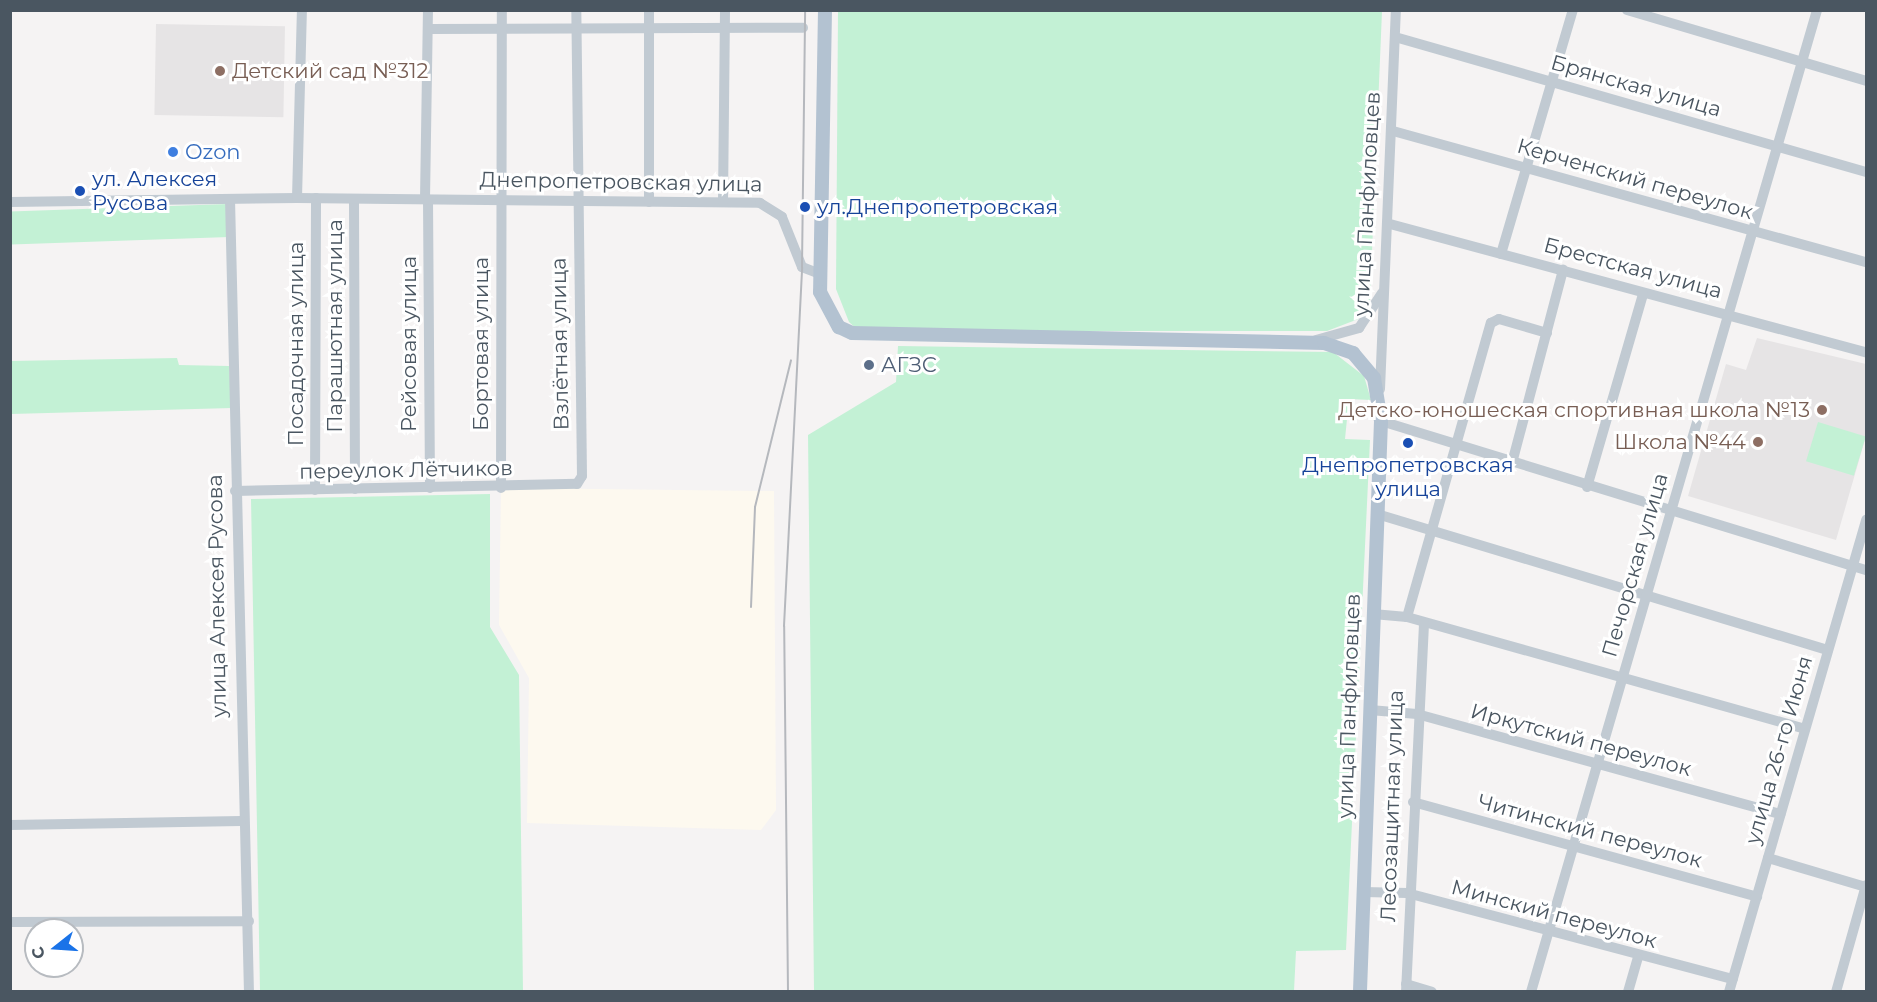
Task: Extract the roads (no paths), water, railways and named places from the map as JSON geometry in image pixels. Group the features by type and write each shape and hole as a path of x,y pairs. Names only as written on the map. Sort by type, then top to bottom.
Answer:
{"main road":[{"path":"825,10 820,274 824,308 852,333 1304,341 1353,353 1365,362 1380,399 1381,422"},
{"name":"улица Панфиловцев","path":"1360,992 1381,422"}],"street":[{"path":"297,198 302,10"},
{"name":"Рейсовая улица","path":"428,10 426,200 430,488"},
{"name":"Бортовая улица","path":"501,488 502,10"},
{"name":"Взлётная улица","path":"576,10 582,476 577,484"},
{"path":"649,10 649,202"},
{"path":"723,202 725,10"},
{"name":"улица Панфиловцев","path":"1380,399 1383,290 1390,224 1396,10"},
{"path":"1501,254 1573,10"},
{"path":"1627,10 1802,64 1866,81"},
{"name":"Печорская улица","path":"1531,992 1817,10"},
{"path":"429,29 803,28"},
{"name":"Брянская улица","path":"1395,37 1866,172"},
{"name":"Керченский переулок","path":"1393,131 1753,233 1866,262"},
{"name":"Днепропетровская улица","path":"10,202 316,198 723,202 772,207 788,229 802,267 820,274"},
{"name":"Посадочная улица","path":"315,490 316,198"},
{"name":"улица Алексея Русова","path":"230,199 241,821 249,921 249,992"},
{"name":"Парашютная улица","path":"354,199 355,489"},
{"name":"Брестская улица","path":"1390,224 1643,294 1729,313 1866,352"},
{"path":"1512,463 1563,270"},
{"path":"1304,341 1359,328 1383,290"},
{"path":"1587,487 1643,294"},
{"path":"1407,617 1491,323 1499,319 1547,333"},
{"path":"1381,422 1852,569 1866,570"},
{"name":"переулок Лётчиков","path":"235,491 501,488 577,484"},
{"path":"1377,514 1646,599 1828,650"},
{"name":"улица 26-го Июня","path":"1729,992 1866,519"},
{"path":"1373,614 1407,617 1805,729"},
{"name":"Лесозащитная улица","path":"1406,988 1407,894 1424,622"},
{"name":"Иркутский переулок","path":"1370,710 1417,714 1781,814"},
{"name":"Читинский переулок","path":"1413,802 1757,897"},
{"path":"10,825 241,821"},
{"path":"1768,858 1866,886 1836,992"},
{"name":"Минский переулок","path":"1364,892 1407,894 1638,958 1733,979"},
{"path":"10,922 249,921"},
{"path":"1628,992 1638,958"},
{"path":"1406,988 1432,992"}],"railway":[{"path":"788,992 784,626 802,267 805,10"},
{"path":"751,607 755,507 791,360"}],"place":[{"name":"Детский сад №312","path":"220,71"},
{"name":"Ozon","path":"173,152"},
{"name":"ул. Алексея Русова","path":"80,191"},
{"name":"ул.Днепропетровская","path":"805,207"},
{"name":"АГЗС","path":"869,365"},
{"name":"Детско-юношеская спортивная школа №13","path":"1822,410"},
{"name":"Школа №44","path":"1758,442"},
{"name":"Днепропетровская улица","path":"1408,443"}]}
